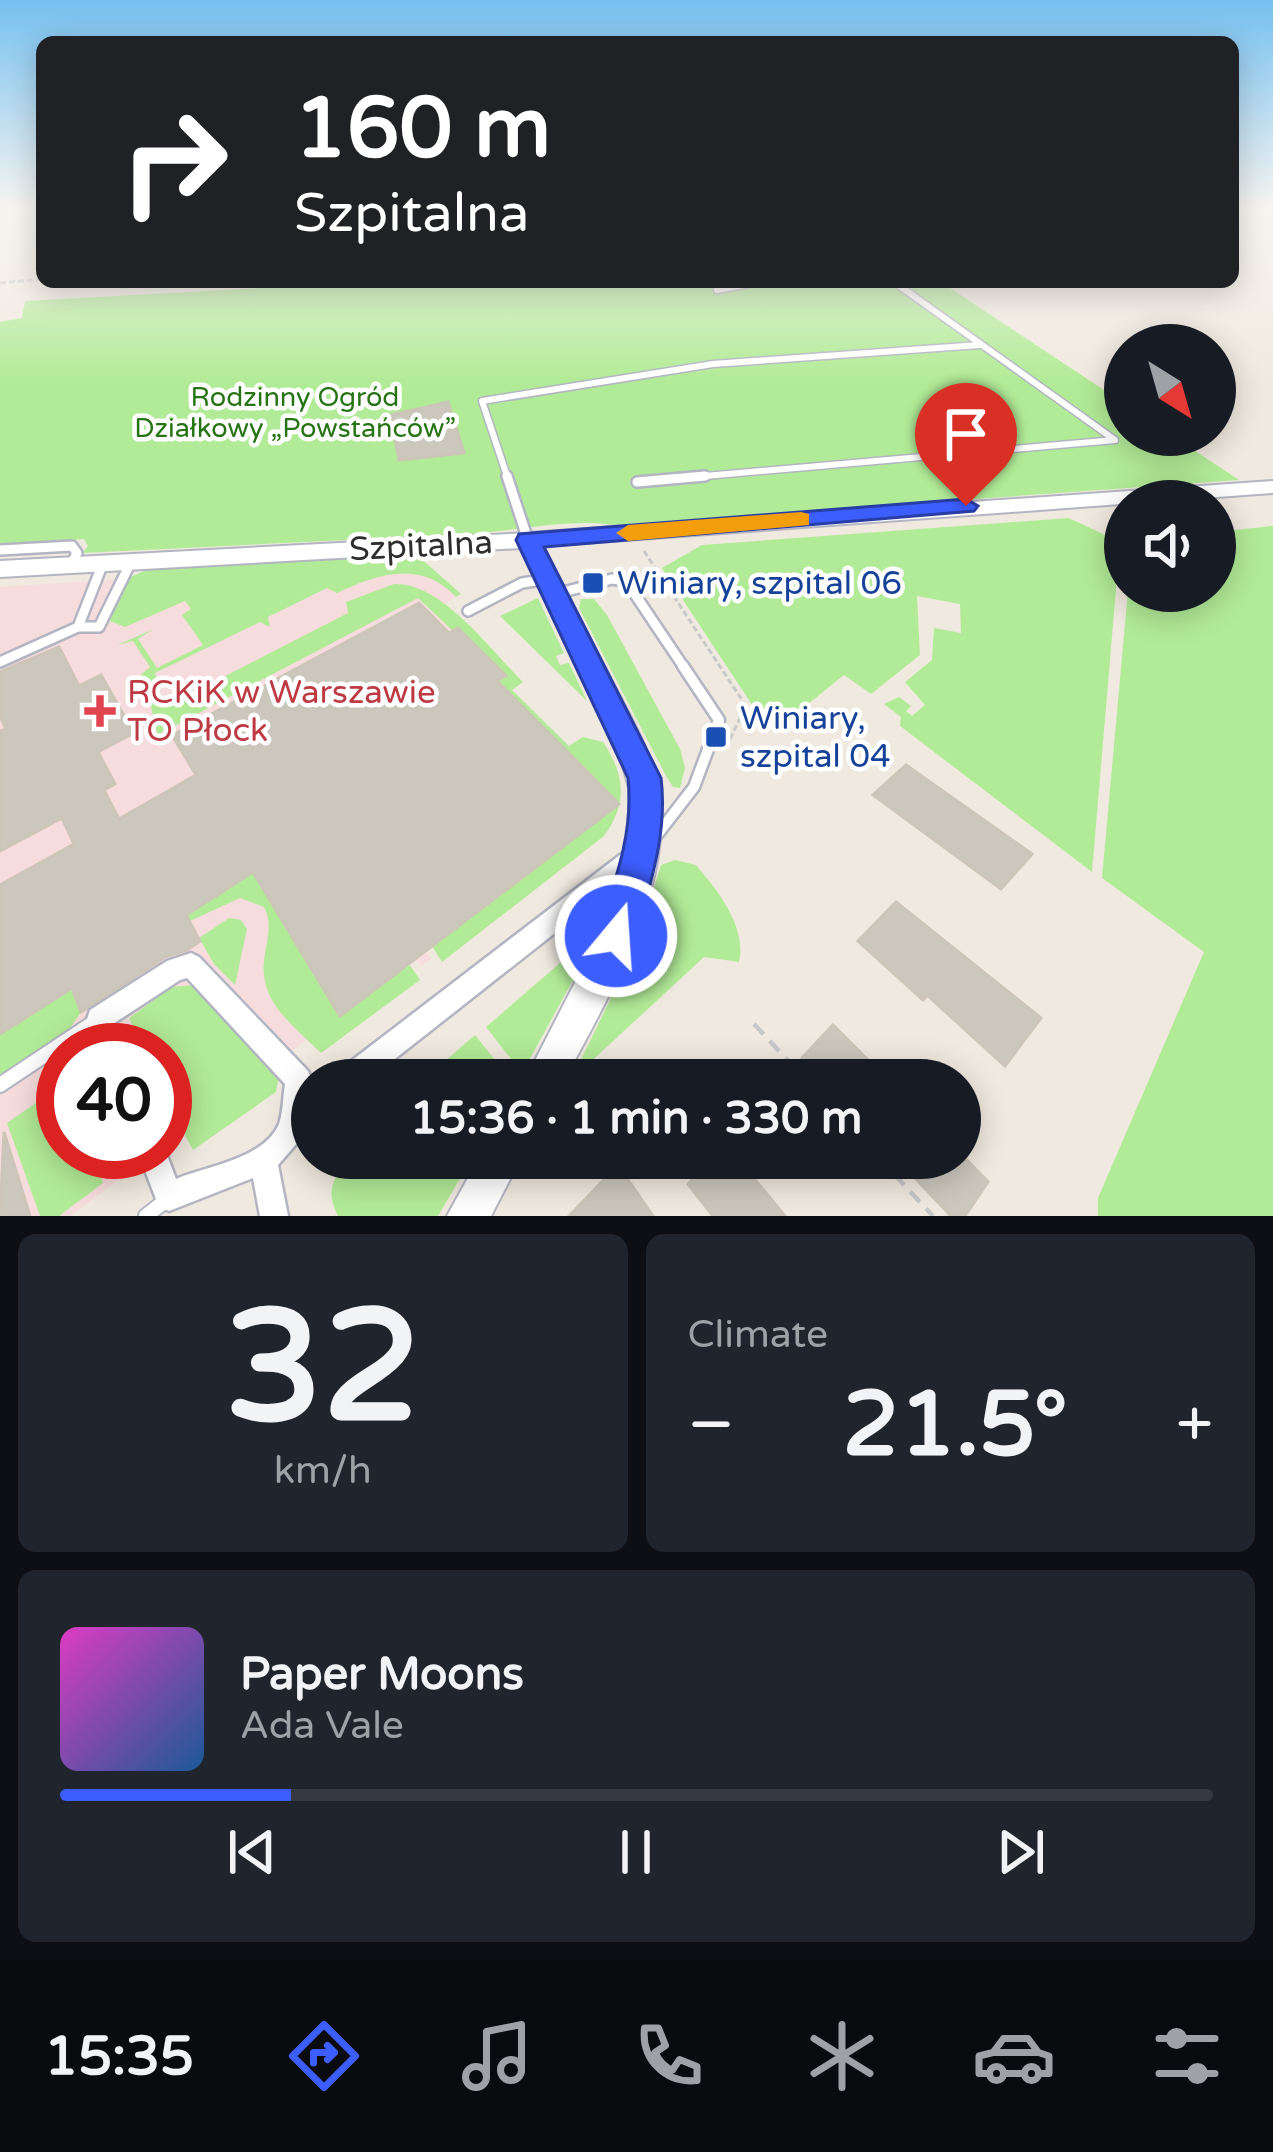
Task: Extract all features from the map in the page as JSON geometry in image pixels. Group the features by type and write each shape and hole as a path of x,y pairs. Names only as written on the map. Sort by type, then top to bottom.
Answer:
{"street":[{"name":"Szpitalna","path":"0,569 528,540 1273,487"},
{"path":"528,540 644,778 648,808 641,851 616,936 554,1059"},
{"path":"374,1059 641,851"},
{"path":"101,1023 99,1019 175,969 191,965 291,1071"},
{"path":"162,1179 169,1197 206,1177 264,1161 291,1128"},
{"path":"264,1161 274,1216"},
{"path":"469,1216 489,1179"}],"lane":[{"path":"717,290 728,288"},
{"path":"637,482 1115,440 902,288"},
{"path":"528,540 482,401 713,364 981,345"},
{"path":"0,550 72,546 76,553 71,565"},
{"path":"0,662 78,627 99,627 131,562"},
{"path":"78,627 103,563"},
{"path":"468,611 522,583 626,581 719,720 716,737 668,829 641,851"},
{"path":"0,1085 99,1019"},
{"path":"146,1216 169,1197"}],"path":[{"path":"0,283 36,280"},
{"path":"636,539 746,706 727,745"},
{"path":"740,722 752,728"},
{"path":"754,1024 786,1059"},
{"path":"899,1179 933,1216"}],"shaded area":[{"path":"419,560 458,595 444,604 523,682 509,693 619,804 426,951 431,959 421,966 415,959 192,1125 192,1023 36,1023 36,1179 120,1179 70,1216 0,1216 0,587"}],"green space":[{"name":"Rodzinny Ogród Działkowy „Powstańców”","path":"259,288 950,288 1104,390 1104,456 1203,456 1239,480 1104,480 1104,490 469,534 83,553 88,546 84,539 0,544 0,322 22,318 25,301"},
{"path":"1069,518 1104,534 1104,612 1114,612 1092,872 900,726 901,717 884,704 899,697 911,706 906,711 912,716 925,705 905,682 932,660 934,628 961,633 960,604 917,596 920,655 871,694 844,675 778,728 760,717 662,568 702,545"},
{"path":"1273,526 1273,1216 1098,1216 1098,1198 1204,952 1102,878 1126,612 1236,612 1236,530"},
{"path":"417,555 461,594 456,597 442,585 414,574 383,576 337,593 327,588 268,617 270,627 260,622 155,673 158,683 149,688 137,678 150,667 133,641 117,645 152,630 138,639 157,668 203,645 182,615 191,609 185,601 125,627 110,621 126,579 146,570"},
{"path":"394,584 429,594 464,620 523,682 512,690 569,746 583,737 603,742 621,789 617,812 604,836 442,962 432,946 618,803 497,681 505,675 458,628 453,631 418,598 157,735 151,706 156,699 167,697 171,704 348,613 346,602"},
{"path":"538,598 564,653 556,656 560,665 569,663 587,701 500,616"},
{"path":"581,599 594,599 607,615 680,749 685,768 680,788 673,787 666,776 579,608"},
{"path":"675,860 696,865 735,923 739,962 704,957 594,1059 581,1059 636,947 661,865"},
{"path":"253,872 340,1016 409,964 420,980 321,1053 285,1018 266,987 269,923 264,907 240,898 190,921 187,914"},
{"path":"229,918 241,920 247,929 235,985 214,964 199,938"},
{"path":"597,931 530,1059 511,1059 486,1027"},
{"path":"194,985 279,1075 276,1092 193,1150 192,1023 131,1023 129,1018 172,987"},
{"path":"72,988 81,1012 73,1023 36,1023 36,1053 0,1077 0,1034"},
{"path":"475,1035 494,1059 447,1059"},
{"path":"36,1103 36,1179 101,1179 103,1183 59,1216 40,1216 7,1123"},
{"path":"336,1179 460,1179 438,1216 338,1216"}],"building":[{"path":"448,402 464,453 399,460 391,415"},
{"path":"419,603 449,633 458,628 506,676 497,681 619,804 340,1016 253,872 186,915 200,941 187,950 165,957 81,1012 72,988 0,1034 0,885 74,844 62,818 0,851 0,731 6,729 0,716 0,672 59,647 79,686 101,675 134,733 98,752 115,784 104,790 119,819 196,775 172,735"},
{"path":"906,765 1032,854 1001,889 873,795"},
{"path":"896,902 1041,1018 1005,1066 858,941"},
{"path":"833,1025 867,1059 803,1059"},
{"path":"4,1132 30,1216 0,1216"},
{"path":"981,1175 988,1182 965,1216 951,1216 916,1179 981,1179"},
{"path":"605,1179 628,1179 653,1216 569,1216"},
{"path":"692,1179 754,1179 785,1216 713,1216 688,1184"}],"slow traffic":[{"path":"628,533 801,519"}],"place":[{"name":"Winiary, szpital 06","path":"593,583"},
{"name":"RCKiK w Warszawie TO Płock","path":"100,711"},
{"name":"Winiary, szpital 04","path":"716,737"}],"route":[{"path":"616,936 641,851 647,790 632,748 528,540 966,506"}]}
